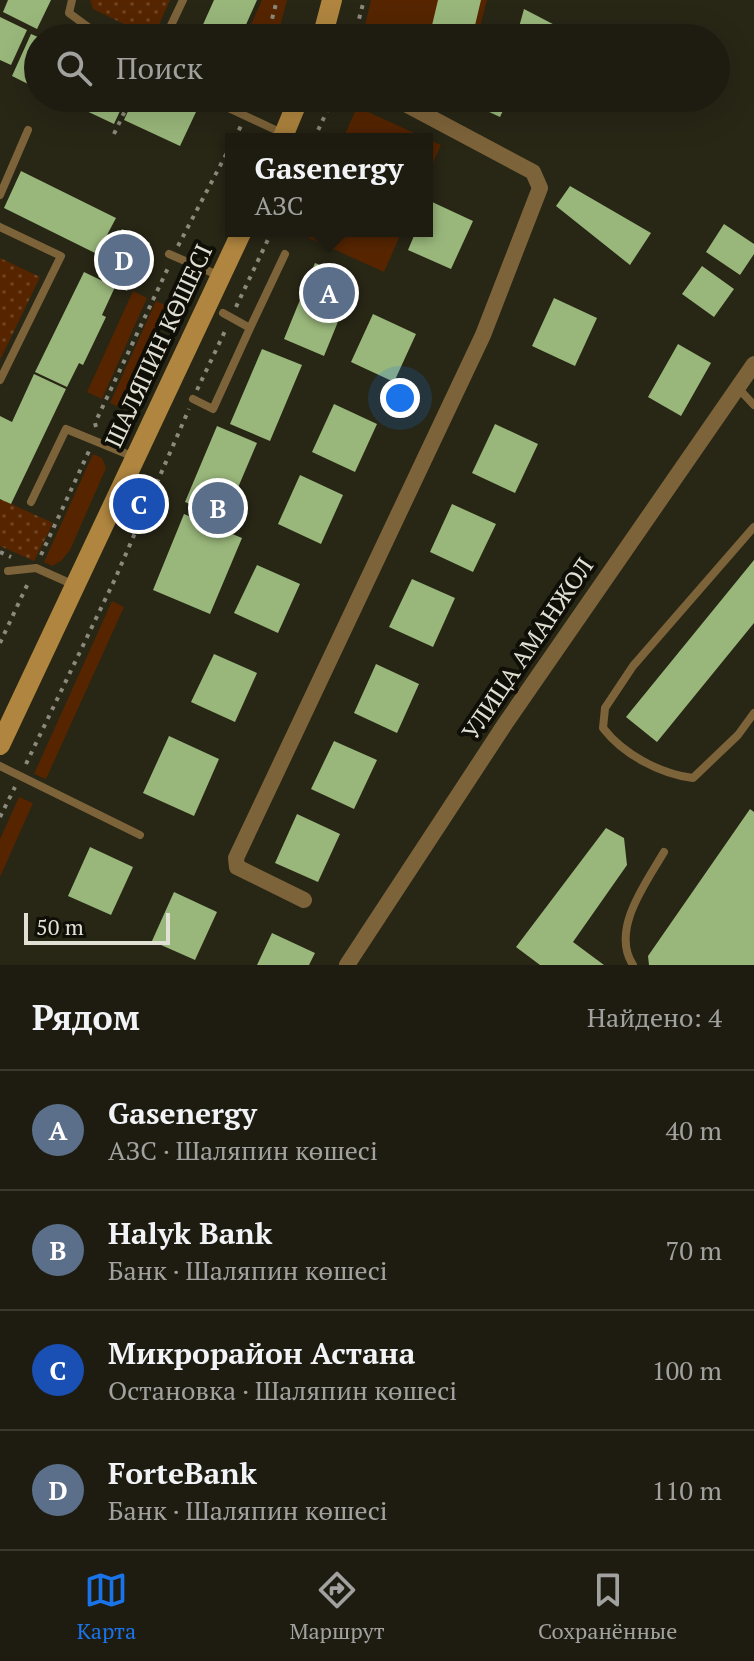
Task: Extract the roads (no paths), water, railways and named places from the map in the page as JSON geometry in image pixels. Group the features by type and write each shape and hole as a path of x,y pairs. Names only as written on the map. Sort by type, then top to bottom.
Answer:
{"main road":[{"path":"326,24 332,0"},
{"path":"285,133 293,112"},
{"name":"ШАЛЯПИН КӨШЕСІ","path":"0,745 239,237"}],"street":[{"path":"304,900 237,867 236,858 483,335 540,188 533,172 420,112"},
{"name":"УЛИЦА АМАНЖОЛ","path":"351,964 505,724 754,364"}],"lane":[{"path":"72,0 69,13 84,24"},
{"path":"172,24 183,0"},
{"path":"234,112 275,133"},
{"path":"0,195 28,130"},
{"path":"0,227 61,256 0,380"},
{"path":"193,399 213,409 285,254"},
{"path":"171,255 221,276"},
{"path":"223,313 250,328"},
{"path":"738,388 754,405"},
{"path":"31,502 66,429 135,457"},
{"path":"754,527 633,666 605,708 603,728 615,743 672,775 693,778 738,735 754,713"},
{"path":"8,571 36,568 75,586"},
{"path":"0,766 140,835"},
{"path":"633,965 627,956 628,914 664,852"}],"place":[{"name":"ForteBank","path":"124,260"},
{"name":"Gasenergy","path":"329,293"},
{"name":"Микрорайон Астана","path":"139,504"},
{"name":"Halyk Bank","path":"218,508"}]}
